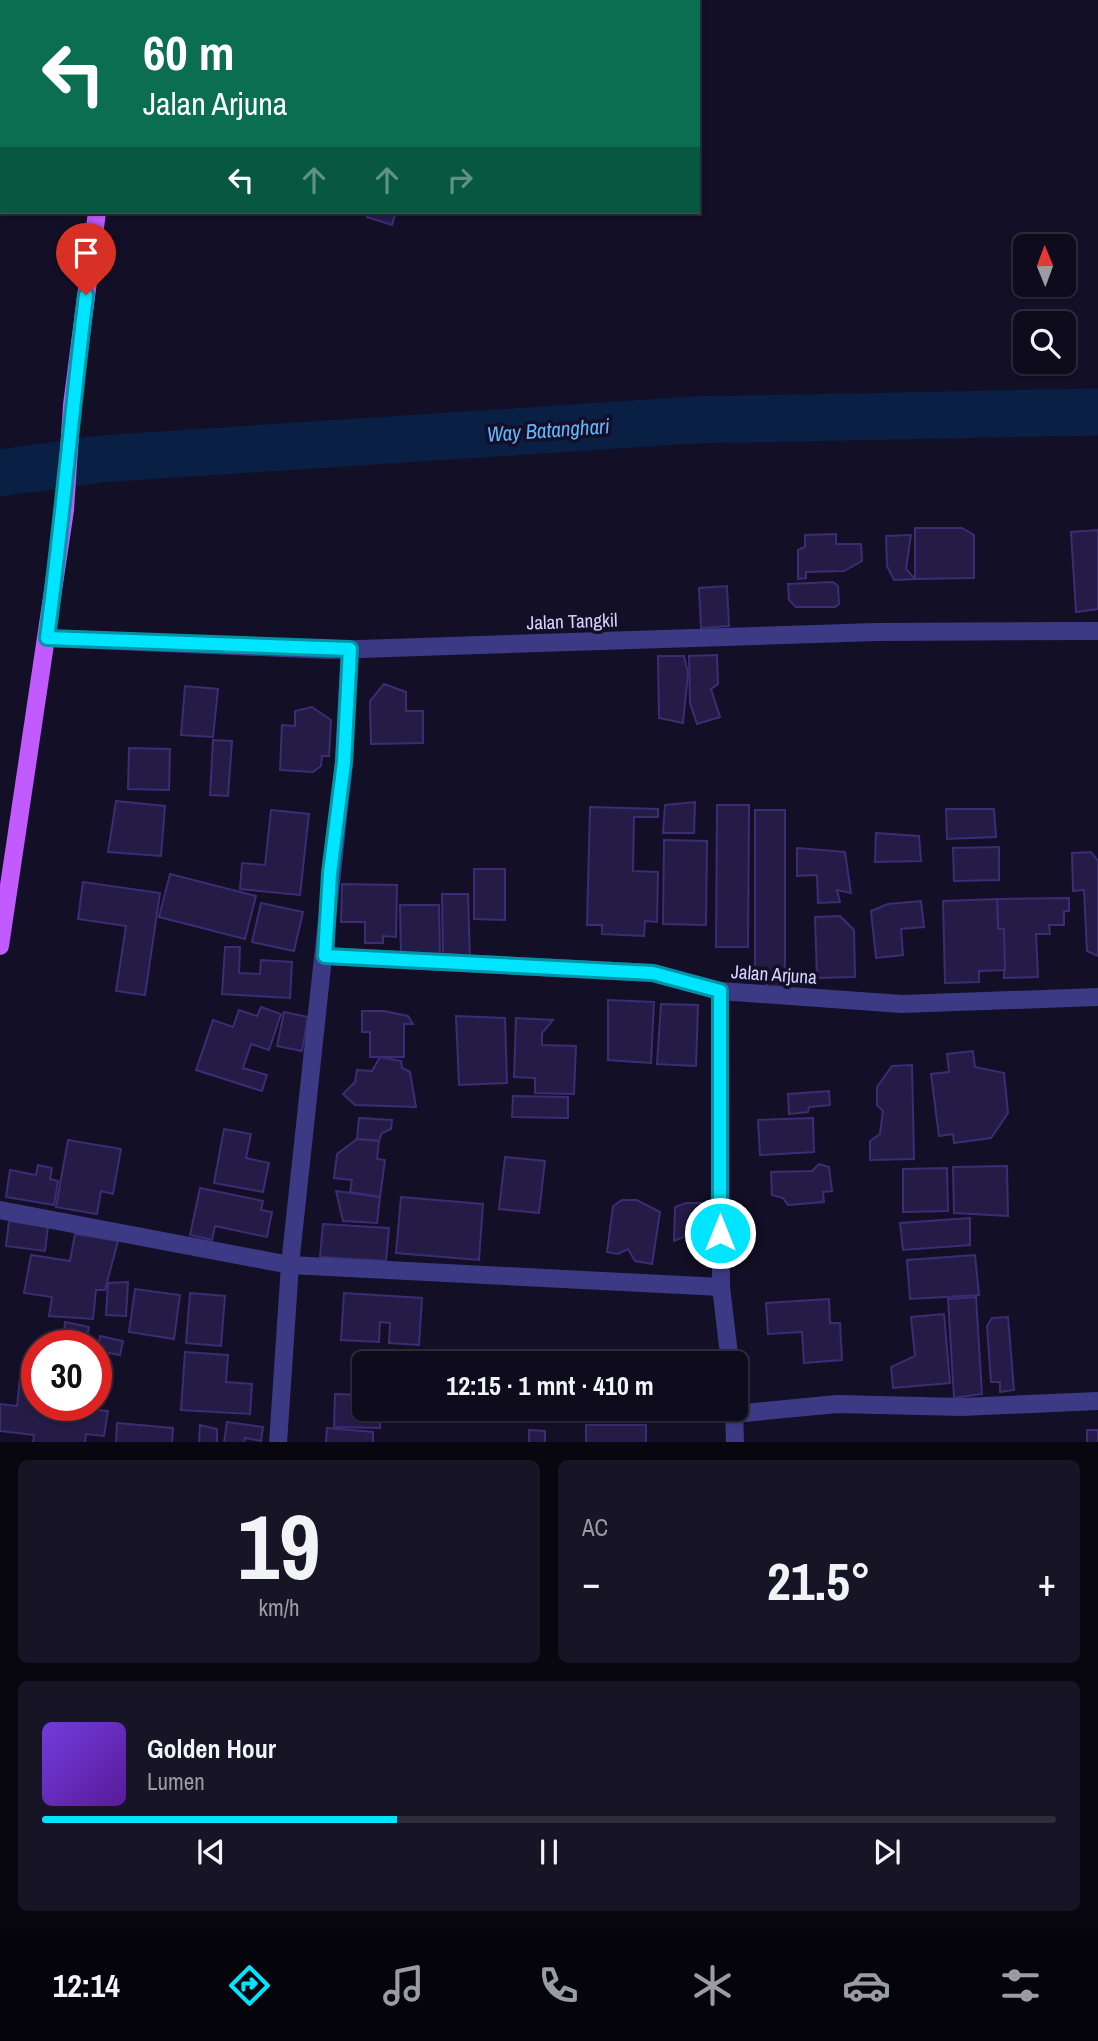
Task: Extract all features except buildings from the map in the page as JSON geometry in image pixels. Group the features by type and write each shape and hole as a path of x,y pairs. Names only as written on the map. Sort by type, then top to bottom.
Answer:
{"main road":[{"path":"0,946 65,510 72,405 97,214"}],"street":[{"name":"Jalan Tangkil","path":"47,638 350,649 876,632 1098,631"},
{"path":"278,1442 290,1265 344,762 350,649"},
{"name":"Jalan Arjuna","path":"325,956 653,973 720,991 902,1004 1098,997"},
{"path":"720,991 720,1287 728,1351"},
{"path":"0,1210 290,1265 720,1287"},
{"path":"748,1410 837,1404 962,1406 1098,1401"},
{"path":"734,1421 735,1442"}],"waterway":[{"name":"Way Batanghari","path":"0,473 101,459 693,420 1098,412"}],"route":[{"path":"86,295 72,405 65,510 47,638 350,649 344,762 330,873 325,956 653,973 720,991 720,1233"}]}
